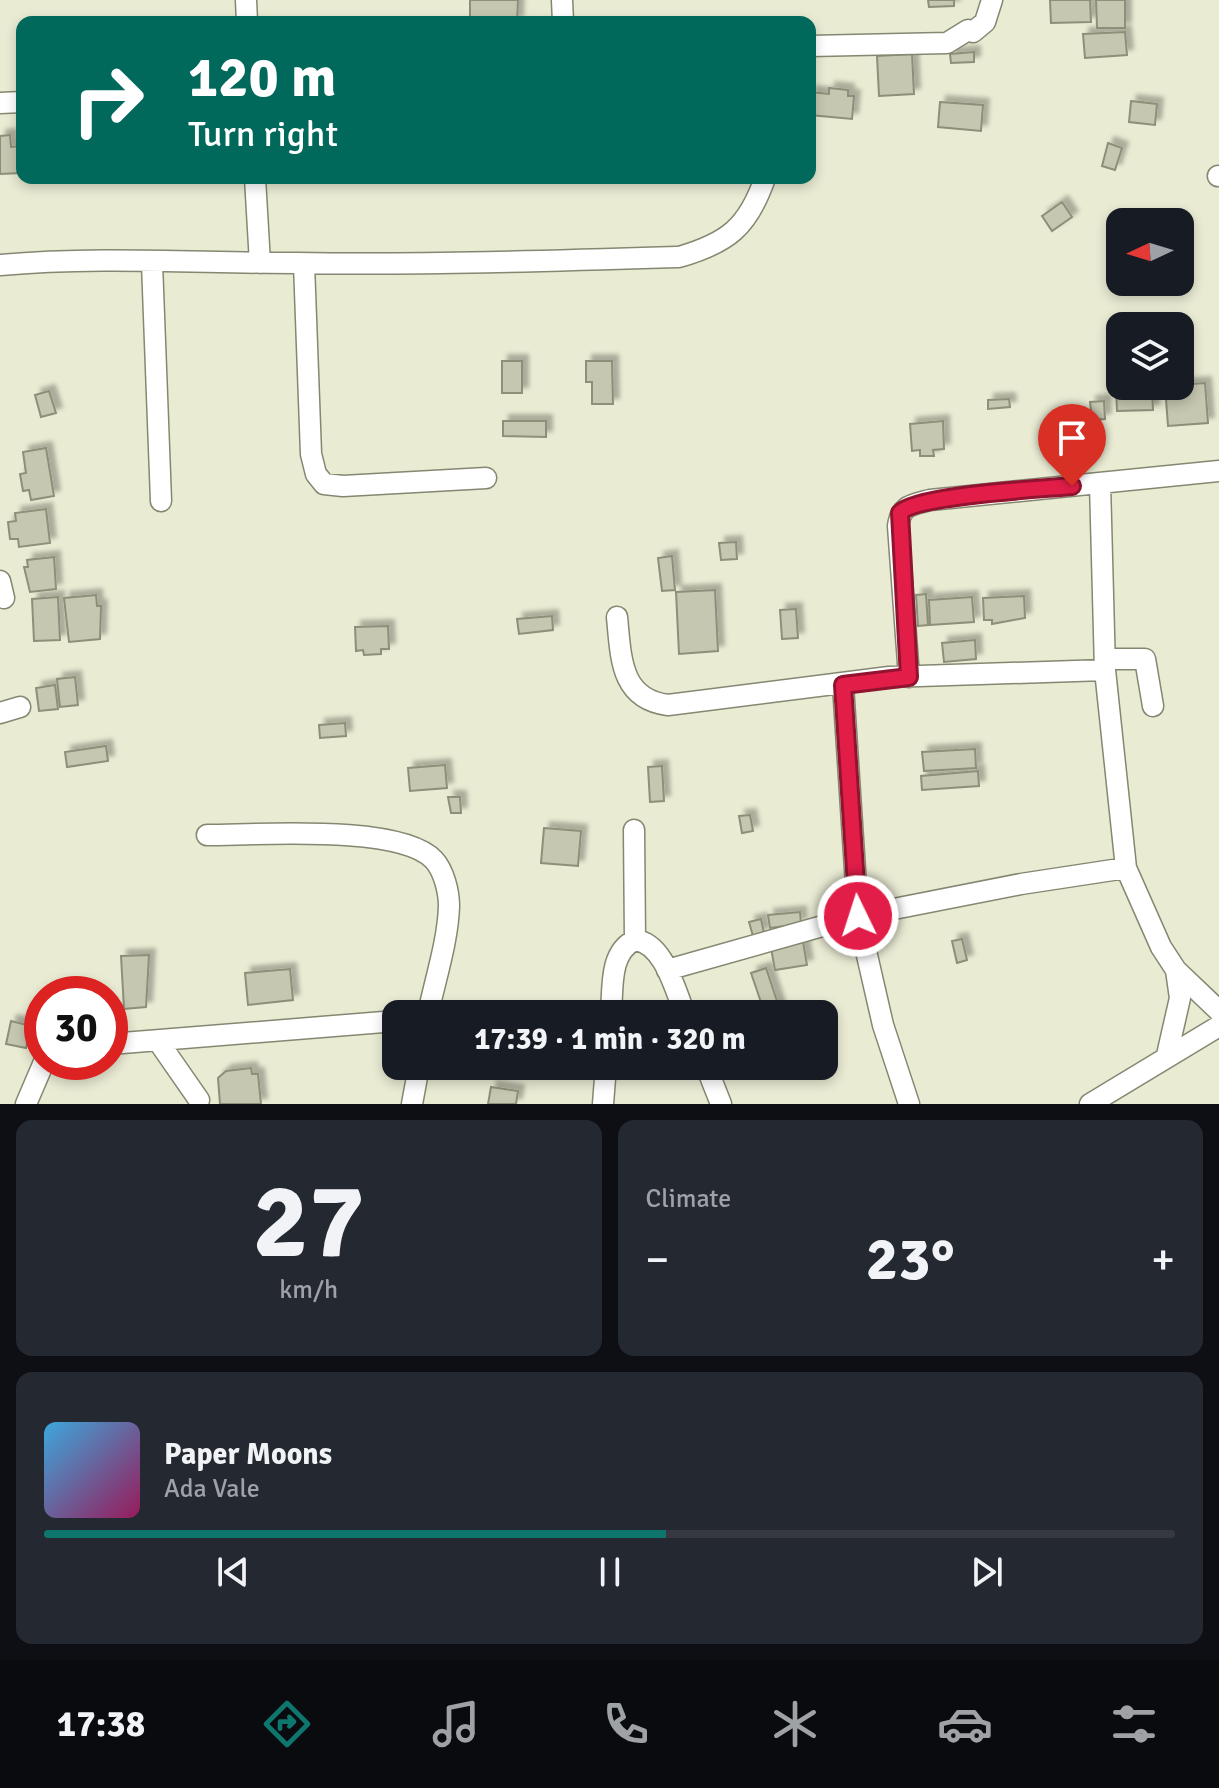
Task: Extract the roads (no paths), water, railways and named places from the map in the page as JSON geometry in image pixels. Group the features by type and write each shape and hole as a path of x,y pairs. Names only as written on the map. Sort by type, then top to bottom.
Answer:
{"street":[{"path":"816,46 947,43 968,30 973,32 985,22 992,0"},
{"path":"255,184 260,263"},
{"path":"0,265 82,258 152,263 447,265 679,257 711,248 737,230 757,203 763,184"},
{"path":"152,263 161,501"},
{"path":"304,264 311,454 316,474 324,484 343,486 486,478"},
{"path":"909,677 898,526 900,513 905,507 930,500 1219,471"},
{"path":"1100,483 1105,665 1126,868 1161,947 1176,970 1219,1011"},
{"path":"617,617 622,665 632,686 648,703 668,705 909,677 1105,665 1145,659 1153,706"},
{"path":"843,685 858,916 883,1025 909,1104"},
{"path":"0,713 20,707"},
{"path":"634,830 635,940"},
{"path":"207,835 358,835 410,844 435,860 445,880 449,906 431,1000"},
{"path":"667,970 858,916 1021,884 1126,868"},
{"path":"612,1000 615,965 624,945 635,940 648,943 667,970 679,1000"},
{"path":"1167,1055 1180,998 1176,970"},
{"path":"128,1043 382,1022"},
{"path":"1090,1104 1219,1026"},
{"path":"158,1041 199,1103"},
{"path":"26,1104 36,1080"},
{"path":"412,1104 416,1080"},
{"path":"603,1104 605,1080"},
{"path":"712,1080 721,1104"}]}
